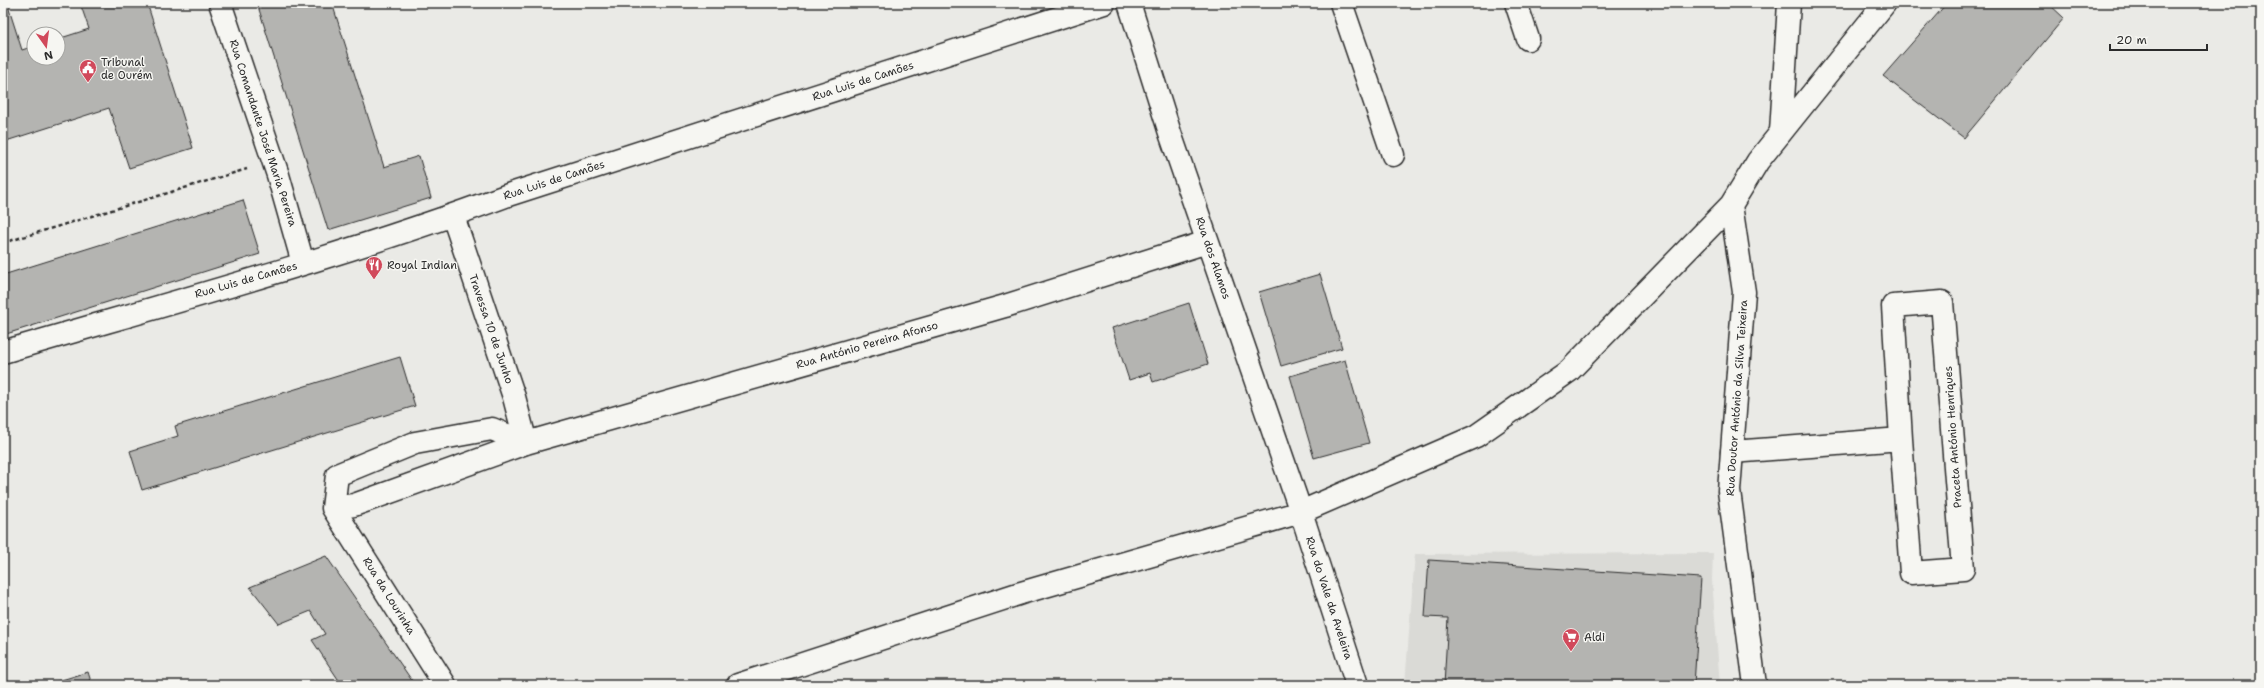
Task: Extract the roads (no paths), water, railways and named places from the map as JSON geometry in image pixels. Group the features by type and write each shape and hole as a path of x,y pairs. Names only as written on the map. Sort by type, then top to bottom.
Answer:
{"street":[{"name":"Rua Comandante José Maria Pereira","path":"220,3 274,161 304,264"},
{"name":"Rua Luis de Camões","path":"3,352 304,264 453,216 518,192 1104,3"},
{"name":"Rua dos Alamos","path":"1129,3 1207,242 1301,512"},
{"path":"1341,3 1393,156"},
{"path":"1516,3 1528,39"},
{"path":"1781,132 1789,3"},
{"path":"738,685 1021,593 1301,512 1476,436 1569,371 1731,205 1758,161 1885,3"},
{"name":"Rua Doutor António da Silva Teixeira","path":"1731,205 1744,292 1729,491 1755,685"},
{"name":"Travessa 10 de Junho","path":"453,216 514,397 526,443"},
{"name":"Rua António Pereira Afonso","path":"333,508 354,505 526,443 1005,306 1207,242"},
{"name":"Praceta António Henriques","path":"1942,302 1963,569 1911,573 1901,439 1893,306 1942,302"},
{"path":"333,508 337,474 415,443 492,429 526,443"},
{"path":"1732,452 1901,439"},
{"name":"Rua da Lourinha","path":"333,508 445,685"},
{"name":"Rua do Vale da Aveleira","path":"1301,512 1357,685"}],"place":[{"name":"Tribunal de Ourém","path":"88,83"},
{"name":"Royal Indian","path":"374,280"},
{"name":"Aldi","path":"1571,652"}]}
